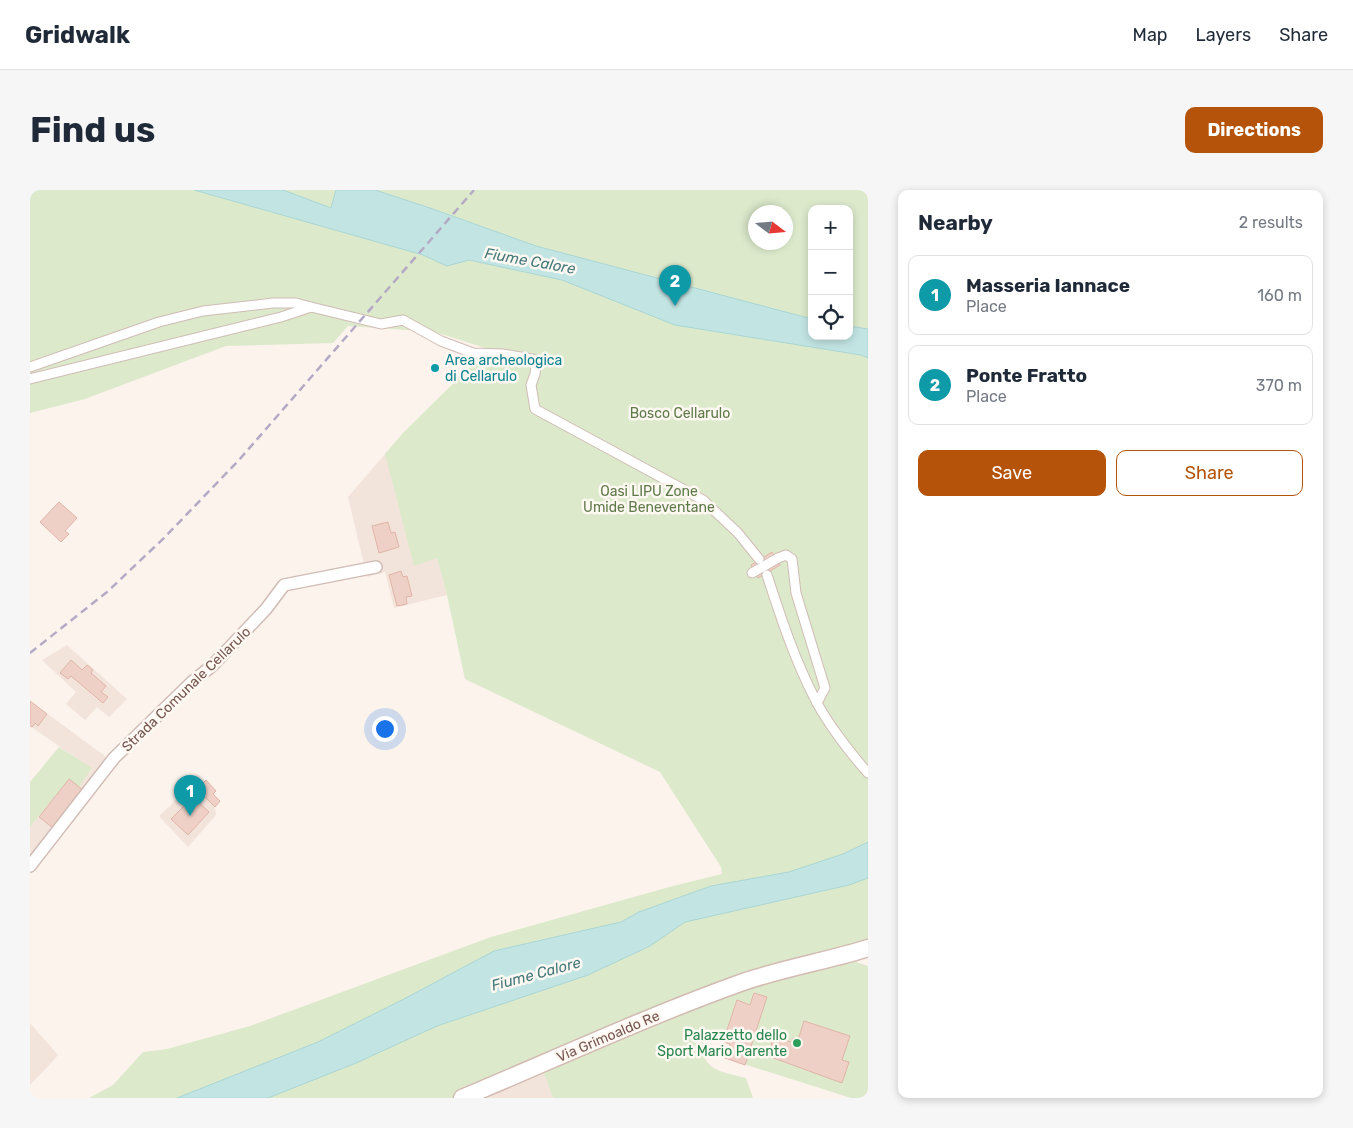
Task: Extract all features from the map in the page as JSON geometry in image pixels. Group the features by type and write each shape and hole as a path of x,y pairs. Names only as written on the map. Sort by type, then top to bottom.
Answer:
{"main road":[{"name":"Via Grimoaldo Re","path":"462,1098 664,1012 745,982 779,971 868,948"},
{"name":"Via Grimoaldo Re","path":"842,956 868,957"}],"street":[{"path":"30,367 159,322 203,311 273,303 296,303 381,324 402,320 441,341 473,353 503,354 532,359 536,365 531,385 535,409 703,500 738,533 759,559"},
{"path":"30,379 281,317 311,307"},
{"path":"752,573 786,555 792,559 796,593 825,688 817,703"},
{"name":"Strada Comunale Cellarulo","path":"30,866 114,758 192,682 213,665 266,609 284,585 376,567"},
{"path":"767,575 800,668 817,703 868,773"}],"shaded area":[{"path":"404,432 447,595 394,608 385,572 367,577 348,497"},
{"path":"67,645 127,699 109,717 97,707 85,720 66,704 76,692 42,660"},
{"path":"30,701 109,759 30,861 30,827 69,779 92,769 30,726"},
{"path":"197,774 216,791 213,794 220,801 215,807 216,815 188,847 159,816"},
{"path":"30,1023 58,1055 30,1085"},
{"path":"538,1055 553,1098 440,1098"}],"green space":[{"name":"Oasi LIPU Zone Umide Beneventane","path":"30,190 868,190 868,957 853,961 868,966 868,1098 851,1098 725,1058 730,1044 708,1036 701,1046 707,1061 717,1070 746,1078 753,1098 553,1098 544,1073 470,1098 89,1098 113,1085 143,1052 167,1049 250,1026 491,937 722,874 721,867 660,772 465,679 437,558 414,566 385,454 404,432 488,349 435,332 348,326 333,343 226,346 85,399 30,413"},
{"path":"59,747 92,768 79,787 69,779 30,827 30,782"}],"water":[{"name":"Fiume Calore","path":"194,190 283,190 331,208 336,190 375,190 536,246 808,318 808,340 853,340 853,327 868,329 868,358 861,355 675,325 562,280 469,260 447,266 423,255"},
{"name":"Fiume Calore","path":"868,842 868,878 849,885 685,922 650,946 588,975 437,1026 356,1063 268,1098 177,1098 318,1042 494,951 621,922 639,912 711,886 789,872 843,854"}],"building":[{"path":"59,502 77,518 65,531 69,534 61,542 40,522"},
{"path":"388,522 391,533 395,532 399,547 379,553 372,526"},
{"path":"772,552 780,565 758,578 751,565"},
{"path":"401,571 403,577 407,576 412,596 406,597 407,604 397,606 389,575"},
{"path":"71,660 82,670 87,665 93,670 91,673 106,686 101,692 108,697 103,703 71,676 68,679 60,673"},
{"path":"30,701 47,714 38,726 35,723 32,727 30,726"},
{"path":"69,779 83,790 53,828 39,817"},
{"path":"206,780 216,791 213,794 220,801 215,807 197,789"},
{"path":"193,797 209,812 188,835 171,819"},
{"path":"754,993 767,997 745,1065 725,1058 730,1044 723,1042 737,1000 750,1005"},
{"path":"804,1021 850,1036 842,1060 849,1062 842,1083 768,1056 774,1036 791,1042 793,1038 798,1040"}],"railway":[{"path":"30,653 107,592 164,538 239,460 474,190"}],"place":[{"name":"Ponte Fratto","path":"675,306"},
{"name":"Area archeologica di Cellarulo","path":"435,368"},
{"name":"Masseria Iannace","path":"190,816"},
{"name":"Palazzetto dello Sport Mario Parente","path":"797,1043"}],"park label":[{"name":"Bosco Cellarulo","path":"680,413"}]}
